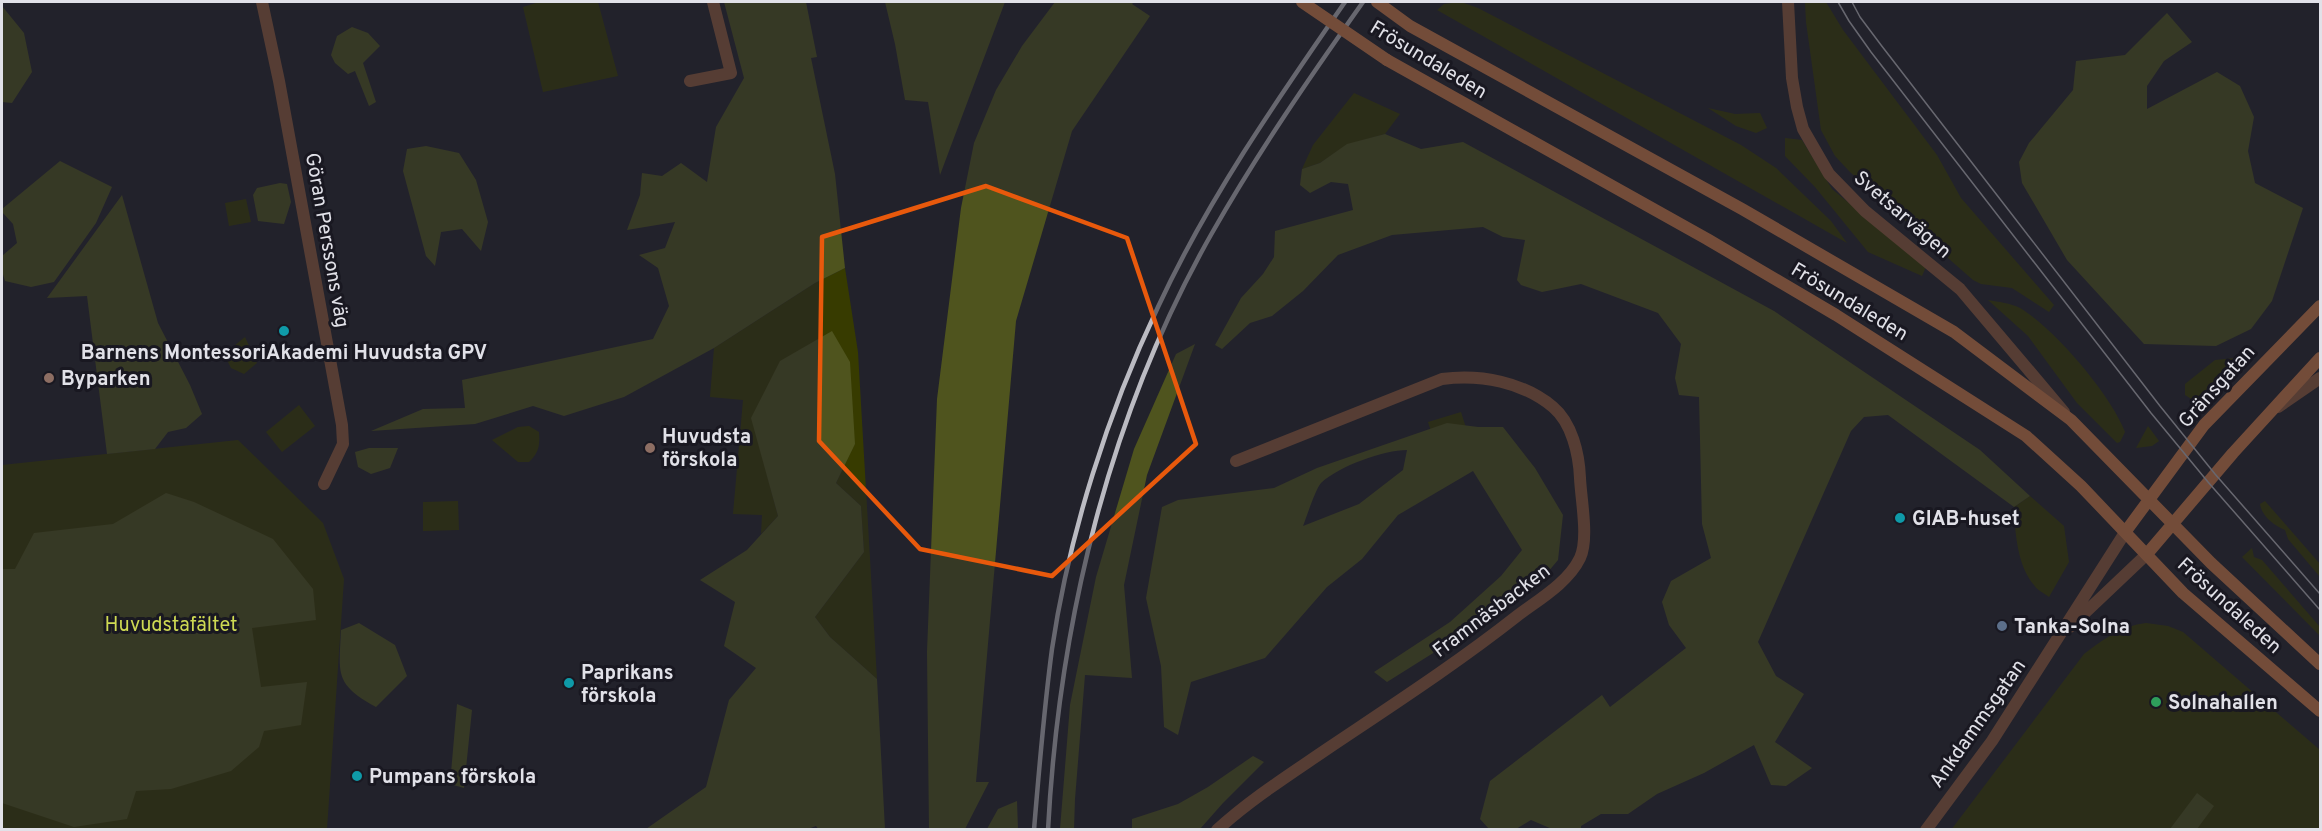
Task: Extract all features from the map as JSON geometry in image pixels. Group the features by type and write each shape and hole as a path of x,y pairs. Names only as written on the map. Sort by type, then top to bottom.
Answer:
{"main road":[{"name":"Frösundaleden","path":"1302,2 1387,60 1707,239 1934,375 2026,436 2081,486 2183,592 2320,711"},
{"name":"Frösundaleden","path":"1377,2 1410,26 1742,209 1954,332 2071,420 2211,563 2320,664"},
{"name":"Gränsgatan","path":"2126,531 2204,425 2320,306"},
{"path":"2147,554 2267,415 2320,358"}],"street":[{"name":"Göran Perssons väg","path":"262,2 342,425 343,444 324,483"},
{"path":"690,81 731,73 713,2"},
{"name":"Svetsarvägen","path":"1788,2 1792,78 1797,107 1803,129 1828,174 1865,211 1960,289 2071,420"},
{"name":"Framnäsbacken","path":"1217,830 1256,797 1471,652 1569,576 1584,548 1580,468 1575,444 1557,411 1546,401 1530,391 1506,383 1465,376 1442,380 1236,461"},
{"path":"2267,415 2320,378"},
{"name":"Ankdammsgatan","path":"1926,830 1987,748 2126,531"},
{"name":"Ankdammsgatan","path":"2058,638 2147,554"}],"highlighted area":[{"path":"986,186 1127,238 1196,444 1052,576 920,549 819,441 822,237"}],"green space":[{"path":"539,2 598,2 618,76 543,92 523,7"},
{"path":"724,2 806,2 817,57 811,58 835,174 845,268 815,283 714,348 624,397 564,416 533,406 475,424 371,431 423,409 465,408 462,380 653,339 669,306 658,268 639,255 665,248 675,222 627,230 640,195 642,173 662,176 681,163 707,182 716,127 744,78"},
{"path":"885,2 1005,2 940,175 928,102 905,100"},
{"path":"1055,2 1134,2 1132,4 1150,16 1072,131 1016,321 976,782 989,782 965,829 929,829 927,652 937,399 961,208 974,143 996,90 1022,46"},
{"path":"1461,2 1478,8 1741,145 1776,168 1831,221 1847,243 1437,10 1444,4"},
{"path":"1805,2 1826,2 1843,30 1937,155 1961,198 2054,305 2049,312 2012,288 1981,284 1973,280 1850,172 1835,156 1821,130"},
{"path":"2,6 24,33 32,72 12,103 2,102"},
{"path":"2167,13 2192,42 2164,61 2147,86 2147,109 2217,72 2240,86 2254,117 2248,151 2255,183 2303,208 2272,301 2251,329 2216,346 2144,344 2067,260 2022,183 2019,162 2029,143 2073,90 2076,61 2125,55"},
{"path":"352,27 368,33 380,46 363,63 376,102 369,106 355,71 348,74 335,63 331,55 337,36"},
{"path":"1354,93 1400,114 1385,134 1347,145 1320,163 1302,169 1313,145"},
{"path":"1708,108 1735,114 1760,113 1767,128 1756,133 1736,126"},
{"path":"1385,134 1421,149 1463,142 1774,311 1980,450 2030,496 2014,507 1888,415 1864,417 1851,431 1758,642 1776,676 1804,694 1775,742 1812,768 1786,786 1771,785 1754,745 1704,773 1657,794 1628,814 1601,814 1581,826 1581,829 1552,829 1531,820 1516,829 1489,829 1480,819 1490,781 1602,695 1610,707 1686,648 1669,625 1662,602 1671,581 1711,558 1702,524 1699,397 1679,395 1675,378 1681,344 1658,313 1581,284 1542,292 1521,285 1517,280 1525,240 1503,237 1483,227 1392,235 1338,255 1303,291 1272,316 1250,323 1222,349 1215,345 1241,298 1263,274 1274,257 1275,231 1353,210 1348,184 1331,182 1310,193 1300,185 1302,169 1320,163 1347,144"},
{"path":"1785,138 1802,140 1832,189 1926,267 1922,276 1868,252 1815,187 1785,156"},
{"path":"426,146 459,153 476,180 488,222 481,251 462,229 441,232 435,266 426,256 403,171 407,149"},
{"path":"60,161 112,187 96,223 54,282 31,287 5,281 2,256 17,243 13,224 2,209"},
{"path":"280,183 287,184 291,202 284,224 258,221 253,195 257,188"},
{"path":"122,195 158,323 190,385 202,414 186,428 168,432 155,449 107,454 87,296 47,298"},
{"path":"246,199 251,222 229,226 225,203"},
{"path":"845,268 858,352 877,679 830,637 815,617 864,552 861,506 836,483 855,443 752,418 778,516 761,534 762,515 733,514 743,400 710,397 714,348 815,283"},
{"path":"1988,300 2020,308 2064,346 2095,382 2118,417 2125,432 2120,442 2117,443 2077,403 2028,336"},
{"path":"832,331 850,362 855,444 836,483 861,506 864,552 815,617 830,637 877,679 885,829 819,830 816,826 805,830 646,829 706,787 729,700 756,668 724,646 735,602 700,580 747,550 778,516 751,418 780,361"},
{"path":"245,337 257,363 244,374 231,368 224,354"},
{"path":"1195,344 1147,475 1124,585 1132,678 1085,675 1074,829 1060,829 1070,705 1096,577 1134,449 1176,354"},
{"path":"2235,358 2225,372 2196,402 2185,395 2185,384 2215,360"},
{"path":"299,405 315,426 282,452 266,432"},
{"path":"1461,412 1468,434 1435,444 1428,422"},
{"path":"1447,423 1503,427 1535,468 1563,515 1558,560 1532,591 1387,682 1374,672 1450,622 1501,576 1522,550 1473,471 1398,515 1362,559 1327,587 1265,658 1191,682 1178,735 1164,727 1161,666 1146,598 1162,507 1178,500 1274,488 1317,468","holes":["1407,450 1403,470 1359,504 1303,526 1319,486 1339,471 1374,456"]},
{"path":"529,426 539,432 539,445 537,452 529,462 518,462 492,440 518,427"},
{"path":"2148,426 2159,441 2152,446 2136,448"},
{"name":"Huvudstafältet","path":"238,440 323,523 344,579 327,829 2,829 2,465"},
{"path":"369,448 398,448 390,468 371,474 358,467 355,452"},
{"name":"Huvudstafältet","path":"166,493 194,502 273,539 313,589 316,620 252,628 261,687 307,682 301,725 264,731 259,747 231,771 171,789 136,791 127,819 74,827 2,803 2,569 15,569 34,533 113,524"},
{"path":"2030,496 2064,526 2069,562 2049,597 2028,577 2018,548 2014,507"},
{"path":"458,501 459,530 423,531 423,502"},
{"path":"2265,501 2320,564 2320,577 2288,539 2285,530 2266,517 2260,504"},
{"path":"2252,548 2254,557 2262,560 2320,627 2320,636 2242,557"},
{"path":"359,623 395,645 407,676 376,707 362,699 346,684 340,668 341,630"},
{"name":"Solnahallen","path":"2146,623 2168,626 2183,632 2320,750 2320,829 1951,830 2084,654 2121,630"},
{"path":"457,704 472,710 464,788 450,784"},
{"path":"1253,756 1264,762 1200,829 1132,829 1132,819 1178,804 1208,787"},
{"path":"2197,793 2214,806 2197,829 2170,829"},
{"path":"1017,801 1018,829 987,829 998,809"}],"tram line":[{"path":"1838,2 1871,52 2151,413 2320,610"},
{"path":"1852,2 1881,45 2160,406 2215,474 2320,594"}],"railway":[{"path":"1034,830 1052,649 1059,606 1080,518 1107,431 1158,307 1199,228 1269,113 1345,2"},
{"path":"1048,830 1054,752 1064,674 1078,597 1096,521 1118,447 1144,373 1176,302 1212,233 1285,115 1363,2"}],"place":[{"name":"Barnens MontessoriAkademi Huvudsta GPV","path":"284,331"},
{"name":"Byparken","path":"49,378"},
{"name":"Huvudsta förskola","path":"650,448"},
{"name":"GIAB-huset","path":"1900,518"},
{"name":"Tanka-Solna","path":"2002,626"},
{"name":"Paprikans förskola","path":"569,683"},
{"name":"Solnahallen","path":"2156,702"},
{"name":"Pumpans förskola","path":"357,776"}]}
